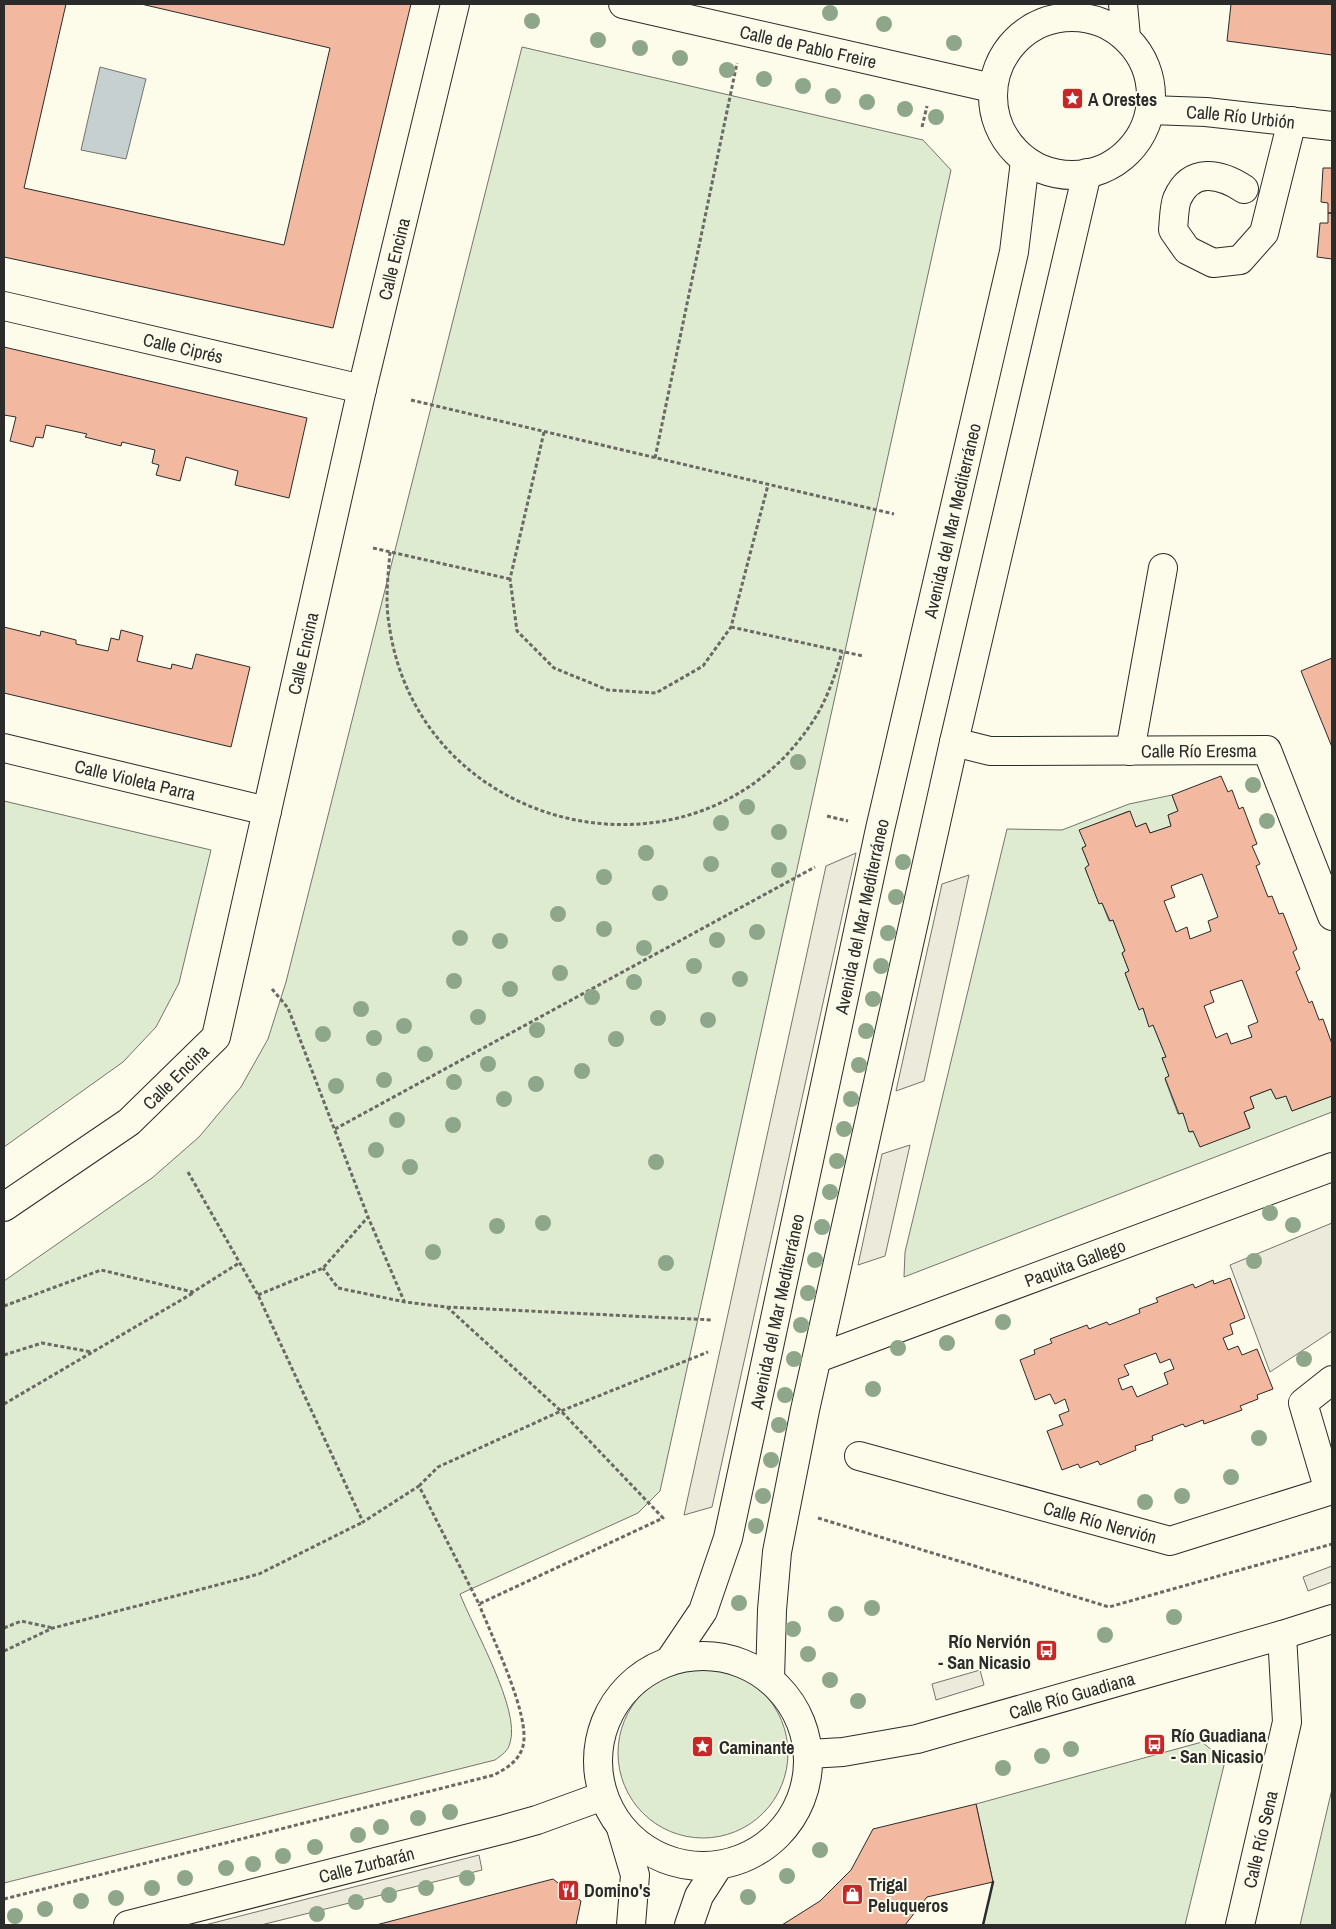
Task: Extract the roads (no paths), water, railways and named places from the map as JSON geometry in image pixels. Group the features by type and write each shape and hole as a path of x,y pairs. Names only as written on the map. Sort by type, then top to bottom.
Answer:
{"street":[{"name":"Calle Encina","path":"4,1207 128,1122 216,1037 362,389 455,4"},
{"name":"Calle de Pablo Freire","path":"623,4 992,88"},
{"path":"1123,4 1126,37"},
{"path":"1050,12 1102,22 1126,37 1141,56 1150,82 1150,110 1141,136 1123,157 1104,169 1077,176 1049,173 1024,161 1005,141 994,116 992,88 1004,53 1023,33 1050,12"},
{"name":"Calle Río Urbión","path":"1150,110 1206,112 1332,126"},
{"path":"1244,189 1230,180 1211,175 1190,182 1177,199 1173,230 1186,250 1213,262 1240,260 1264,233 1292,121"},
{"name":"Avenida del Mar Mediterráneo","path":"670,1660 703,1611 728,1538 880,830 1014,252 1024,161"},
{"path":"770,1680 772,1610 777,1552 805,1410 954,742 1087,173"},
{"name":"Calle Ciprés","path":"4,306 362,389"},
{"path":"1130,751 1163,568"},
{"name":"Calle Río Eresma","path":"954,742 990,751 1266,750 1332,916"},
{"name":"Calle Violeta Parra","path":"4,748 267,811"},
{"name":"Paquita Gallego","path":"818,1358 1332,1167"},
{"name":"Calle Río Nervión","path":"859,1456 1170,1541 1329,1491 1303,1403 1332,1380"},
{"name":"Calle Río Guadiana","path":"809,1754 843,1752 917,1740 1332,1619"},
{"name":"Calle Río Sena","path":"1240,1925 1288,1722 1282,1635"},
{"path":"621,1828 641,1846 665,1860 692,1866 720,1865 750,1855 776,1836 796,1812 806,1781 809,1754 802,1724 789,1700 770,1680 740,1662 705,1655 670,1660 640,1676 617,1700 602,1729 598,1762 603,1796 621,1828 635,1875 631,1925"},
{"name":"Calle Zurbarán","path":"128,1925 505,1829 537,1820 603,1796"},
{"path":"690,1925 699,1896 720,1865"}],"place":[{"name":"A Orestes","path":"1072,99"},
{"name":"Río Nervión - San Nicasio","path":"1047,1651"},
{"name":"Río Guadiana - San Nicasio","path":"1155,1745"},
{"name":"Caminante","path":"703,1747"},
{"name":"Domino's","path":"568,1890"},
{"name":"Trigal Peluqueros","path":"852,1894"}]}
